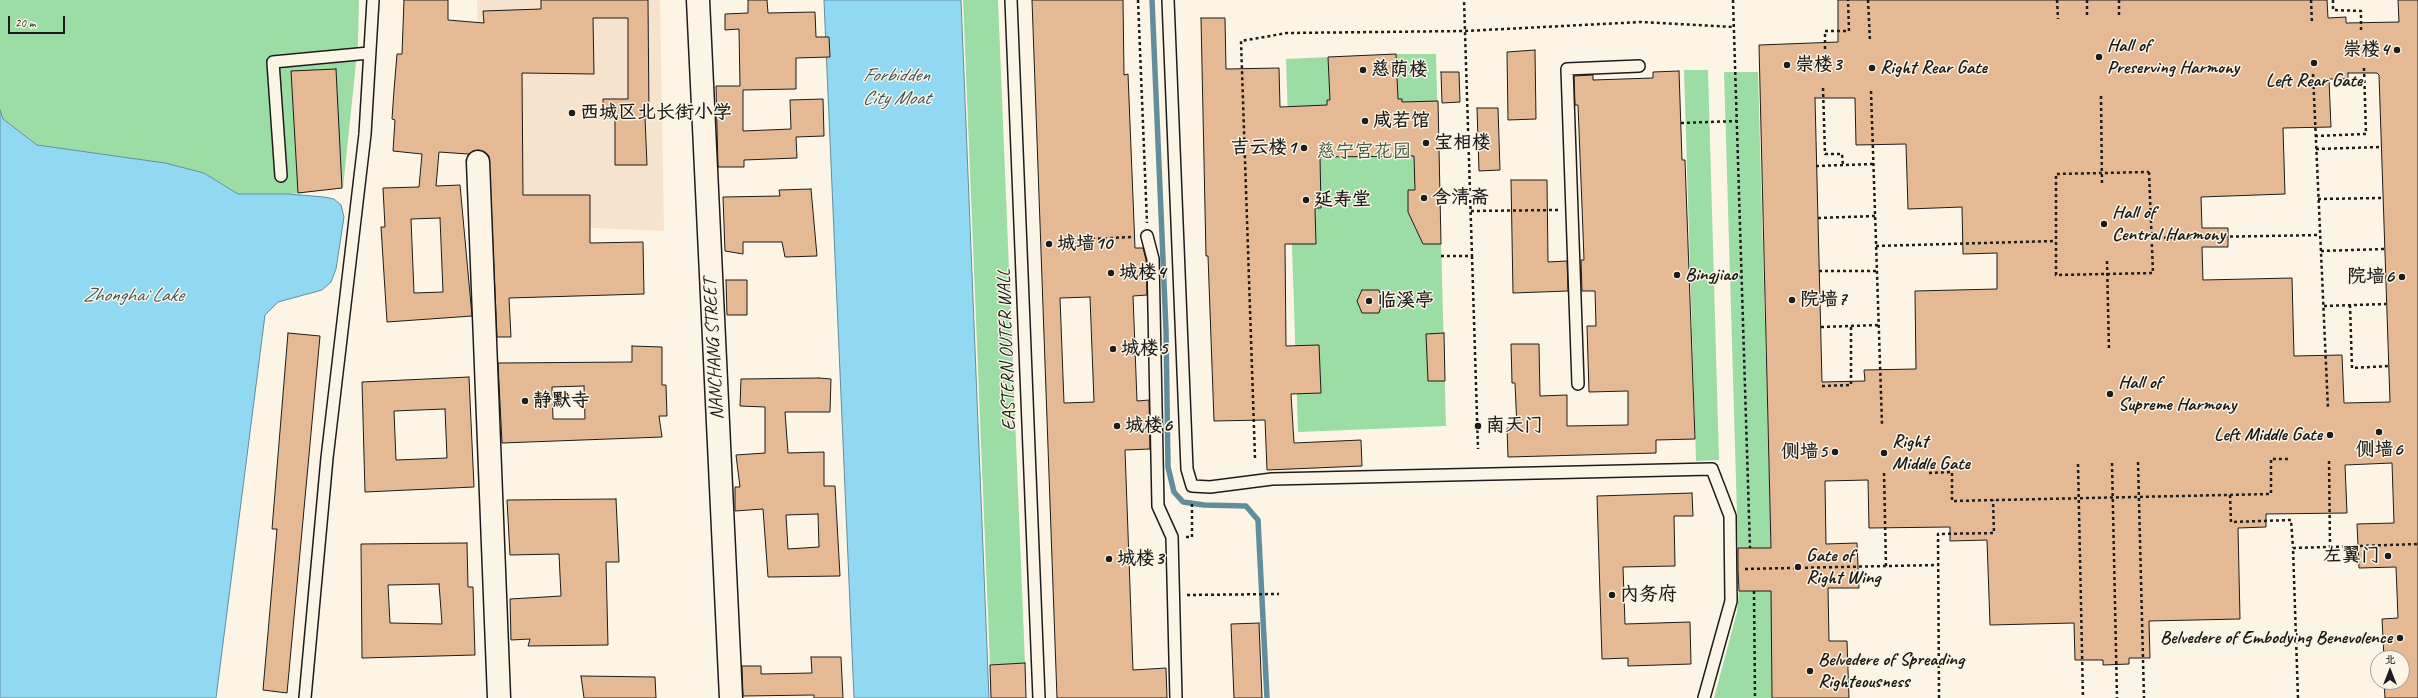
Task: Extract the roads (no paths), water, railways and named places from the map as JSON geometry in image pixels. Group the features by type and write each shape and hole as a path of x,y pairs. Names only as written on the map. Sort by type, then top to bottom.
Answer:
{"street":[{"name":"NANCHANG STREET","path":"698,0 731,698"},
{"path":"478,162 499,698"}],"lane":[{"path":"305,698 327,458 365,134 373,0"},
{"name":"EASTERN OUTER WALL","path":"1011,0 1039,698"},
{"path":"1168,0 1187,461 1192,486 1210,487 1272,479 1712,469 1730,516 1731,601 1704,698"},
{"path":"281,176 273,62 369,53"},
{"path":"1578,384 1567,69 1639,66"},
{"path":"1147,236 1153,259 1158,506 1172,537 1176,698"}],"water":[{"name":"Forbidden City Moat","path":"824,0 961,0 989,698 854,698"},
{"name":"Zhonghai Lake","path":"0,110 3,119 37,145 165,163 204,173 238,194 289,194 324,197 334,199 341,205 344,217 336,269 331,282 322,290 278,302 265,315 216,698 0,698"}],"waterway":[{"path":"1152,0 1166,330 1168,467 1174,492 1183,502 1204,505 1246,506 1258,520 1267,698"}],"place":[{"name":"崇楼4","path":"2397,50"},
{"name":"Hall of Preserving Harmony","path":"2099,57"},
{"name":"Left Rear Gate","path":"2314,63"},
{"name":"崇楼3","path":"1787,65"},
{"name":"Right Rear Gate","path":"1872,68"},
{"name":"慈荫楼","path":"1363,70"},
{"name":"西城区北长街小学","path":"572,113"},
{"name":"咸若馆","path":"1365,121"},
{"name":"宝相楼","path":"1426,143"},
{"name":"吉云楼1","path":"1304,148"},
{"name":"含清斋","path":"1424,198"},
{"name":"延寿堂","path":"1306,200"},
{"name":"Hall of Central Harmony","path":"2104,224"},
{"name":"城墙10","path":"1049,244"},
{"name":"城楼4","path":"1111,273"},
{"name":"Bingjiao","path":"1677,275"},
{"name":"院墙6","path":"2402,277"},
{"name":"院墙7","path":"1792,300"},
{"name":"临溪亭","path":"1369,301"},
{"name":"城楼5","path":"1113,349"},
{"name":"Hall of Supreme Harmony","path":"2110,394"},
{"name":"静默寺","path":"525,401"},
{"name":"城楼6","path":"1117,426"},
{"name":"南天门","path":"1478,426"},
{"name":"侧墙6","path":"2379,432"},
{"name":"Left Middle Gate","path":"2330,435"},
{"name":"侧墙5","path":"1835,452"},
{"name":"Right Middle Gate","path":"1884,453"},
{"name":"左翼门","path":"2388,556"},
{"name":"城楼3","path":"1109,559"},
{"name":"Gate of Right Wing","path":"1798,567"},
{"name":"内务府","path":"1612,595"},
{"name":"Belvedere of Embodying Benevolence","path":"2400,638"},
{"name":"Belvedere of Spreading Righteousness","path":"1810,671"}],"park label":[{"name":"慈宁宫花园","path":"1364,152"}]}
